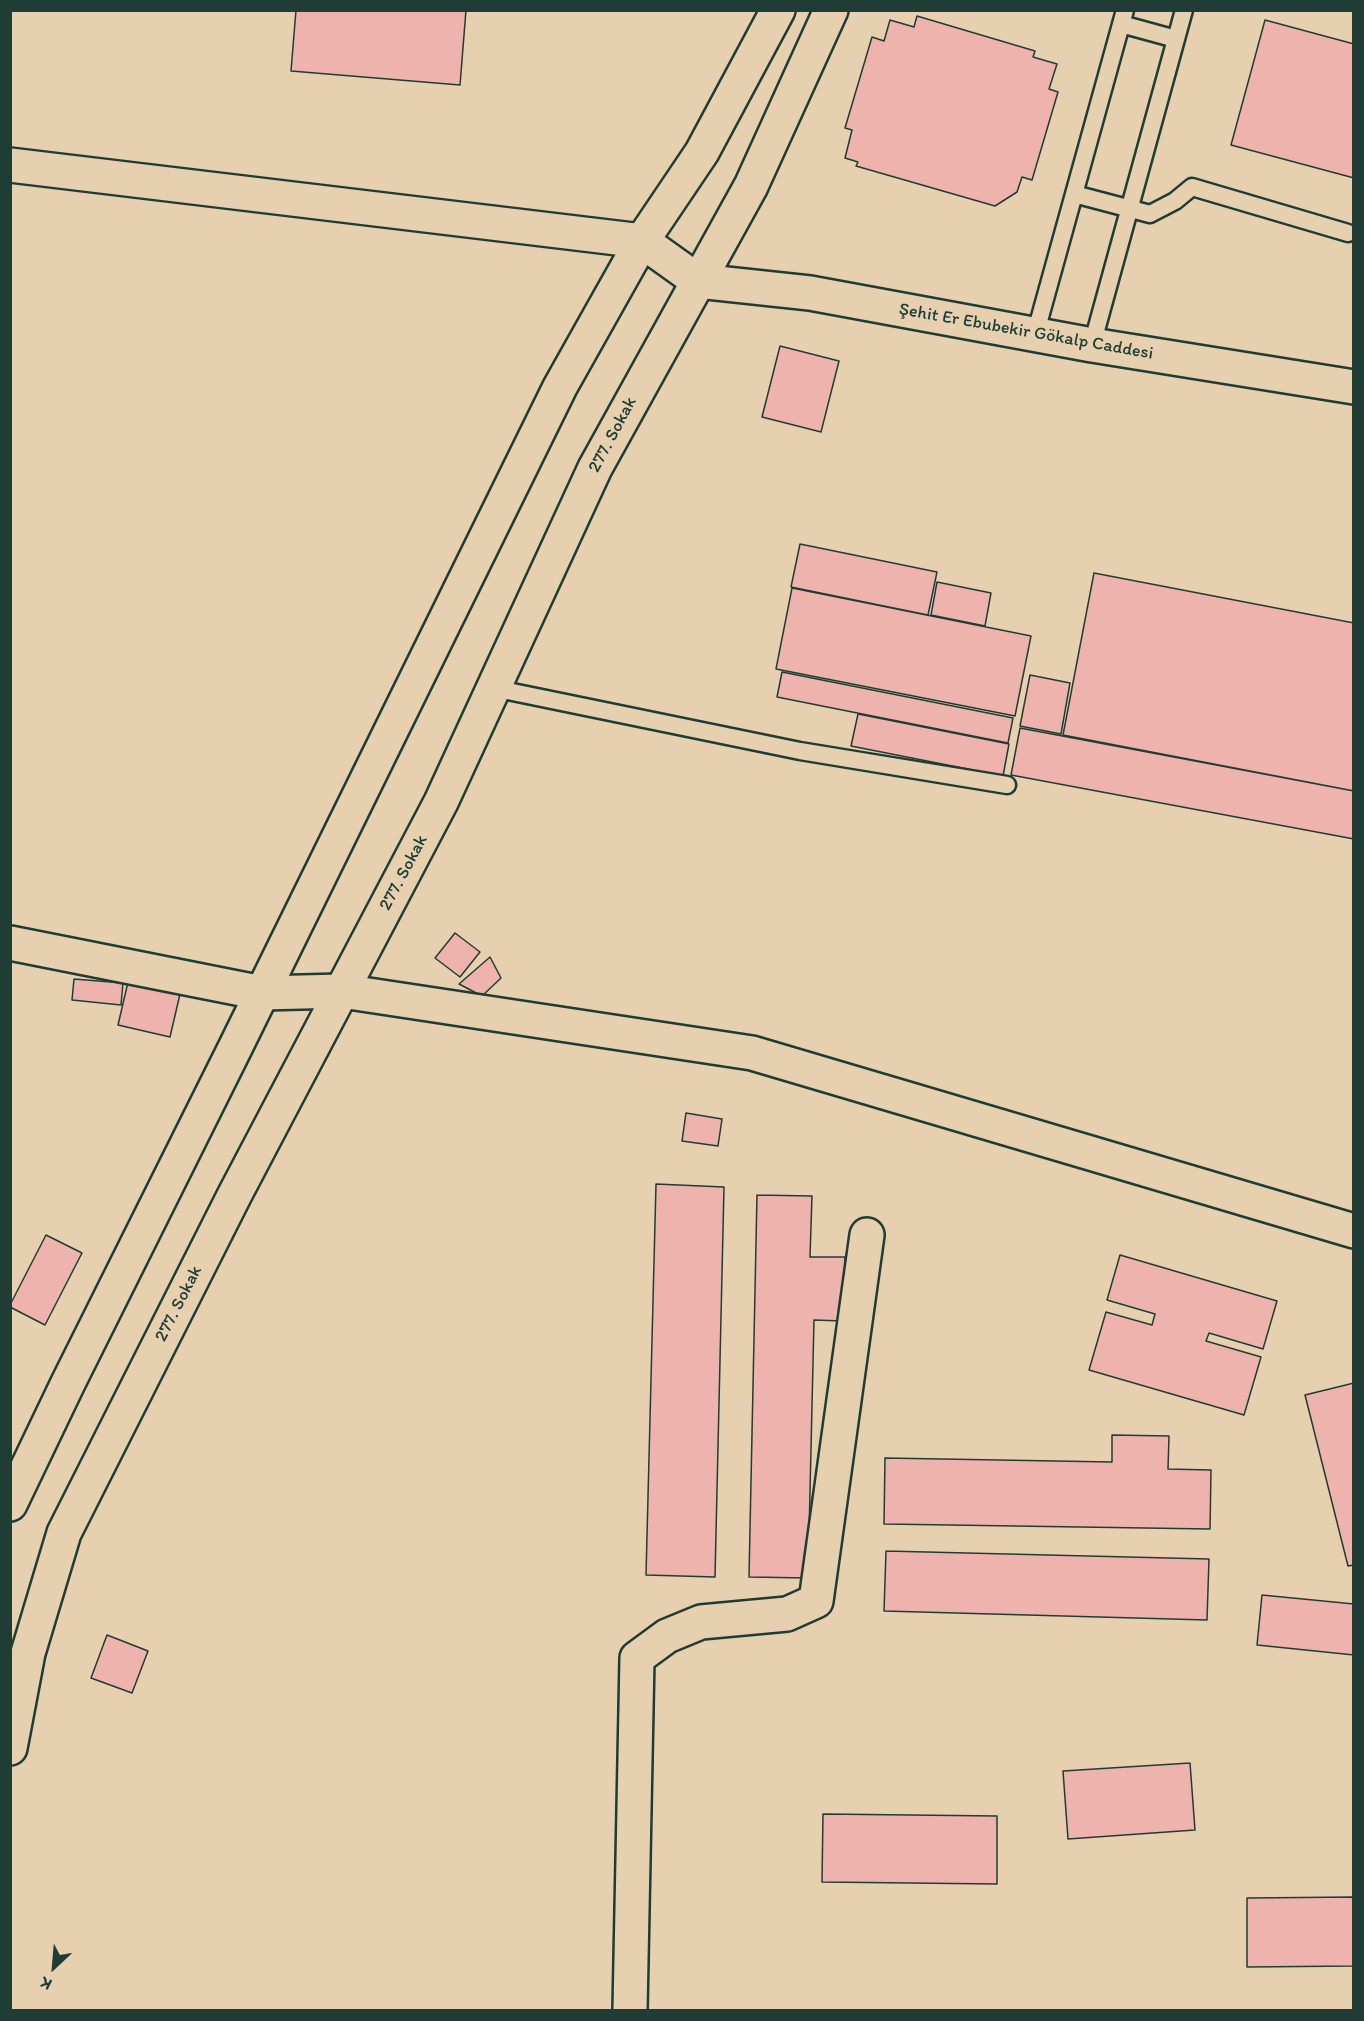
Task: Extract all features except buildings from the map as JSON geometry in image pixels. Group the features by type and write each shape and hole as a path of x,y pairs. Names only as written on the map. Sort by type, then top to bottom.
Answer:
{"street":[{"path":"10,1504 560,387 642,241 702,152 778,10"},
{"name":"277. Sokak","path":"10,1748 28,1653 64,1533 234,1196 441,802 595,468 751,186 831,10"},
{"path":"10,165 642,241 698,281"},
{"name":"Şehit Er Ebubekir Gökalp Caddesi","path":"698,281 810,293 1092,345 1353,387"},
{"path":"10,943 262,993 342,991 752,1053 1353,1231"},
{"path":"630,2010 637,1658 667,1636 701,1622 787,1614 816,1601 867,1234"}],"lane":[{"path":"1092,345 1184,10"},
{"path":"1035,335 1123,17 1176,39"},
{"path":"1074,194 1150,214 1175,201 1192,187 1348,233"},
{"path":"493,688 800,751 1006,785"}]}
